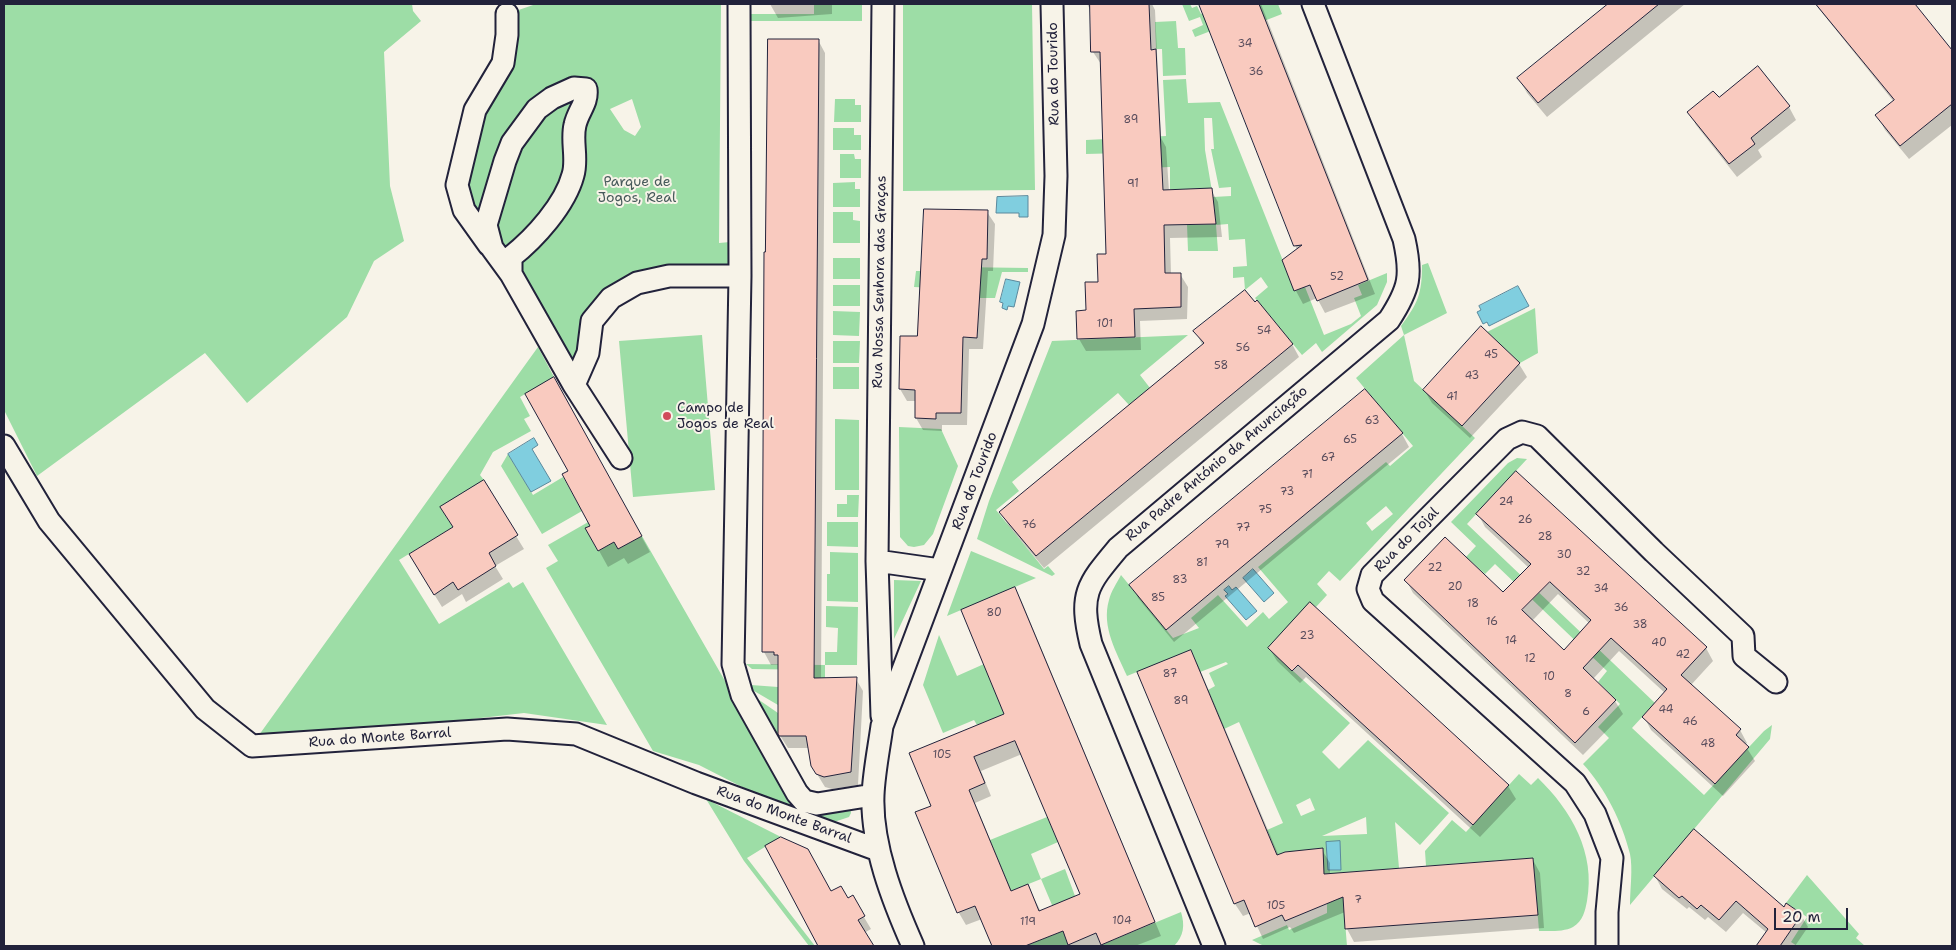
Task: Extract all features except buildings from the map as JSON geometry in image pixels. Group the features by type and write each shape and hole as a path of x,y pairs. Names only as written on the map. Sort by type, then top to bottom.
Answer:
{"street":[{"path":"739,4 740,276 733,664 742,695 797,793 804,801 816,804 873,795"},
{"name":"Rua Nossa Senhora das Graças","path":"882,4 877,561 882,726"},
{"name":"Rua do Tourido","path":"913,946 901,919 878,850 873,795 882,726 1033,324 1054,235 1056,176 1052,4"},
{"name":"Rua Padre António da Anunciação","path":"1214,946 1091,644 1086,622 1086,597 1095,575 1118,548 1389,320 1402,300 1408,283 1410,263 1404,239 1312,4"},
{"path":"507,14 507,35 503,63 475,110 457,185 464,210 511,274 574,385 621,458"},
{"path":"492,248 486,225 512,144 537,109 545,103 574,88 586,89 587,98 574,126 574,174 559,205 528,243 511,257 511,274"},
{"path":"574,385 588,353 592,321 611,298 637,283 669,276 740,276"},
{"name":"Rua do Tojal","path":"1607,946 1607,912 1612,858 1595,814 1574,783 1373,601 1368,589 1372,575 1507,439 1522,432 1537,436 1654,552 1743,636 1744,656 1776,682"},
{"name":"Rua do Monte Barral","path":"4,446 50,521 205,710 252,746 507,730 576,734 696,783 878,850"},
{"path":"877,561 940,570"}],"green space":[{"path":"4,4 412,4 413,11 421,21 384,52 390,186 404,241 374,261 347,317 247,403 205,353 37,476 4,410"},
{"name":"Parque de Jogos, Real","path":"536,4 721,4 719,243 730,242 727,276 669,276 611,298 574,385 464,210 469,132 488,86 507,14","holes":["632,99 641,127 635,136 624,130 610,109"]},
{"path":"814,4 862,4 862,21 751,21 751,14 814,14"},
{"path":"903,4 1032,4 1035,190 903,191"},
{"path":"1182,4 1190,4 1192,8 1197,6 1201,14 1226,4 1278,4 1282,14 1220,38 1216,29 1195,37 1192,30 1203,25 1200,17 1189,21"},
{"path":"1176,21 1178,48 1185,48 1186,75 1163,76 1162,49 1156,49 1155,22"},
{"path":"1186,79 1188,103 1220,102 1295,291 1305,287 1324,335 1351,324 1361,316 1354,298 1362,295 1358,285 1387,273 1387,282 1377,305 1322,352 1316,343 1302,355 1255,298 1268,287 1261,277 1245,290 1244,277 1233,278 1233,267 1247,266 1245,239 1229,240 1228,224 1216,225 1218,251 1188,251 1187,225 1216,224 1212,197 1186,197 1186,189 1170,190 1170,167 1125,169 1124,153 1086,154 1086,140 1166,136 1163,80","holes":["1204,118 1212,118 1214,149 1211,149 1219,188 1231,187 1231,196 1213,197 1205,150"]},
{"path":"835,99 855,99 855,105 861,105 861,122 834,122"},
{"path":"833,128 854,128 854,135 861,135 861,150 833,150"},
{"path":"840,154 854,154 855,159 861,159 861,178 840,178"},
{"path":"855,182 855,189 860,189 860,207 833,207 833,183"},
{"path":"833,212 853,212 853,220 860,221 860,243 833,243"},
{"path":"833,258 860,258 860,279 833,279"},
{"path":"1428,263 1447,313 1404,335 1401,326 1418,298 1422,265"},
{"path":"959,267 1028,268 1028,272 1002,272 995,298 979,298 979,290 914,287 916,271 959,271"},
{"path":"833,285 860,285 860,306 833,306"},
{"path":"1535,308 1538,353 1520,363 1487,332"},
{"path":"833,311 860,312 859,336 833,335"},
{"name":"Campo de Jogos de Real","path":"702,335 715,490 633,497 619,341"},
{"path":"1188,335 1140,375 1150,388 1129,405 1118,393 1012,482 1019,491 996,510 1044,569 1048,566 1055,574 1052,576 977,539 989,501 1052,341"},
{"path":"1404,335 1414,381 1475,438 1340,581 1329,571 1317,584 1327,595 1316,607 1310,603 1268,648 1350,723 1322,752 1339,769 1368,740 1449,813 1420,845 1395,822 1399,868 1341,873 1347,946 1262,945 1252,940 1287,925 1289,930 1327,913 1327,903 1288,881 1267,830 1283,823 1239,722 1224,729 1208,690 1215,686 1209,673 1228,664 1226,662 1200,672 1191,650 1127,676 1111,640 1107,610 1111,593 1121,575 1173,638 1199,628 1191,618 1218,595 1247,627 1263,612 1269,619 1288,602 1258,567 1386,462 1390,466 1413,446 1356,378","holes":["1386,506 1393,514 1372,531 1366,523","1310,798 1315,810 1301,816 1296,805","1366,817 1367,834 1322,836"]},
{"path":"833,341 860,341 859,363 833,363"},
{"path":"538,347 554,377 520,397 530,416 524,419 531,431 493,452 480,475 484,480 440,507 453,527 399,560 439,624 509,582 513,588 523,582 607,725 524,713 394,728 259,735"},
{"path":"833,367 859,367 859,389 833,389"},
{"path":"835,419 859,420 859,490 835,490"},
{"path":"899,427 941,429 958,466 933,534 924,545 914,547 908,546 900,537"},
{"path":"508,454 533,495 563,477 582,511 542,534 501,466"},
{"path":"1517,458 1527,459 1467,524 1655,703 1632,728 1704,795 1764,731 1772,725 1770,739 1630,905 1631,866 1627,842 1612,806 1599,784 1583,764 1609,738 1598,727 1620,704 1598,682 1607,671 1495,564 1485,574 1466,557 1476,546 1451,522 1508,463"},
{"path":"847,495 859,495 858,517 837,517 837,504 847,504"},
{"path":"590,521 592,525 586,529 598,551 614,542 618,549 642,536 796,805 850,806 851,813 849,817 828,824 785,809 699,765 653,751 546,568 558,561 548,545"},
{"path":"827,522 858,522 858,547 827,546"},
{"path":"971,551 1036,578 947,616"},
{"path":"830,552 858,553 858,602 827,601 827,574 830,574"},
{"path":"894,580 921,581 894,639"},
{"path":"826,606 858,607 857,665 825,665 825,652 837,652 838,628 826,627"},
{"path":"939,635 957,676 984,664 1005,714 977,725 974,720 943,733 923,685"},
{"path":"746,664 825,665 825,678 814,678 814,670 752,669"},
{"path":"751,685 778,687 778,705 749,688"},
{"path":"746,691 778,713 778,736 813,796 807,793"},
{"path":"1519,774 1531,785 1538,778 1550,791 1570,818 1584,849 1589,883 1587,901 1581,919 1569,929 1539,931 1533,858 1426,866 1425,851 1452,820 1466,832"},
{"path":"706,799 781,837 747,858 815,946 809,946 744,861"},
{"path":"1047,817 1058,842 1031,854 1041,879 1011,891 990,840"},
{"path":"1065,869 1075,896 1080,894 1063,931 1041,879"},
{"path":"1807,875 1859,934 1856,938 1865,946 1797,946 1791,942 1807,917 1786,903"},
{"path":"1181,912 1183,930 1174,946 1101,946 1101,945"},
{"path":"1063,931 1069,946 1025,946"}],"water":[{"path":"1028,196 1028,217 1019,217 1019,213 996,213 997,197"},
{"path":"1006,279 1020,282 1014,307 1008,306 1007,310 1002,308 1003,303 1000,302"},
{"path":"1518,286 1529,306 1489,326 1487,322 1483,324 1477,312 1481,310 1479,306"},
{"path":"534,438 538,445 532,449 551,481 531,492 508,454"},
{"path":"1253,569 1274,593 1264,602 1243,578"},
{"path":"1229,586 1232,590 1236,587 1257,611 1246,620 1225,596 1228,594 1224,590"},
{"path":"1340,841 1341,870 1328,870 1326,842"}],"place":[{"name":"Campo de Jogos de Real","path":"667,416"}]}
